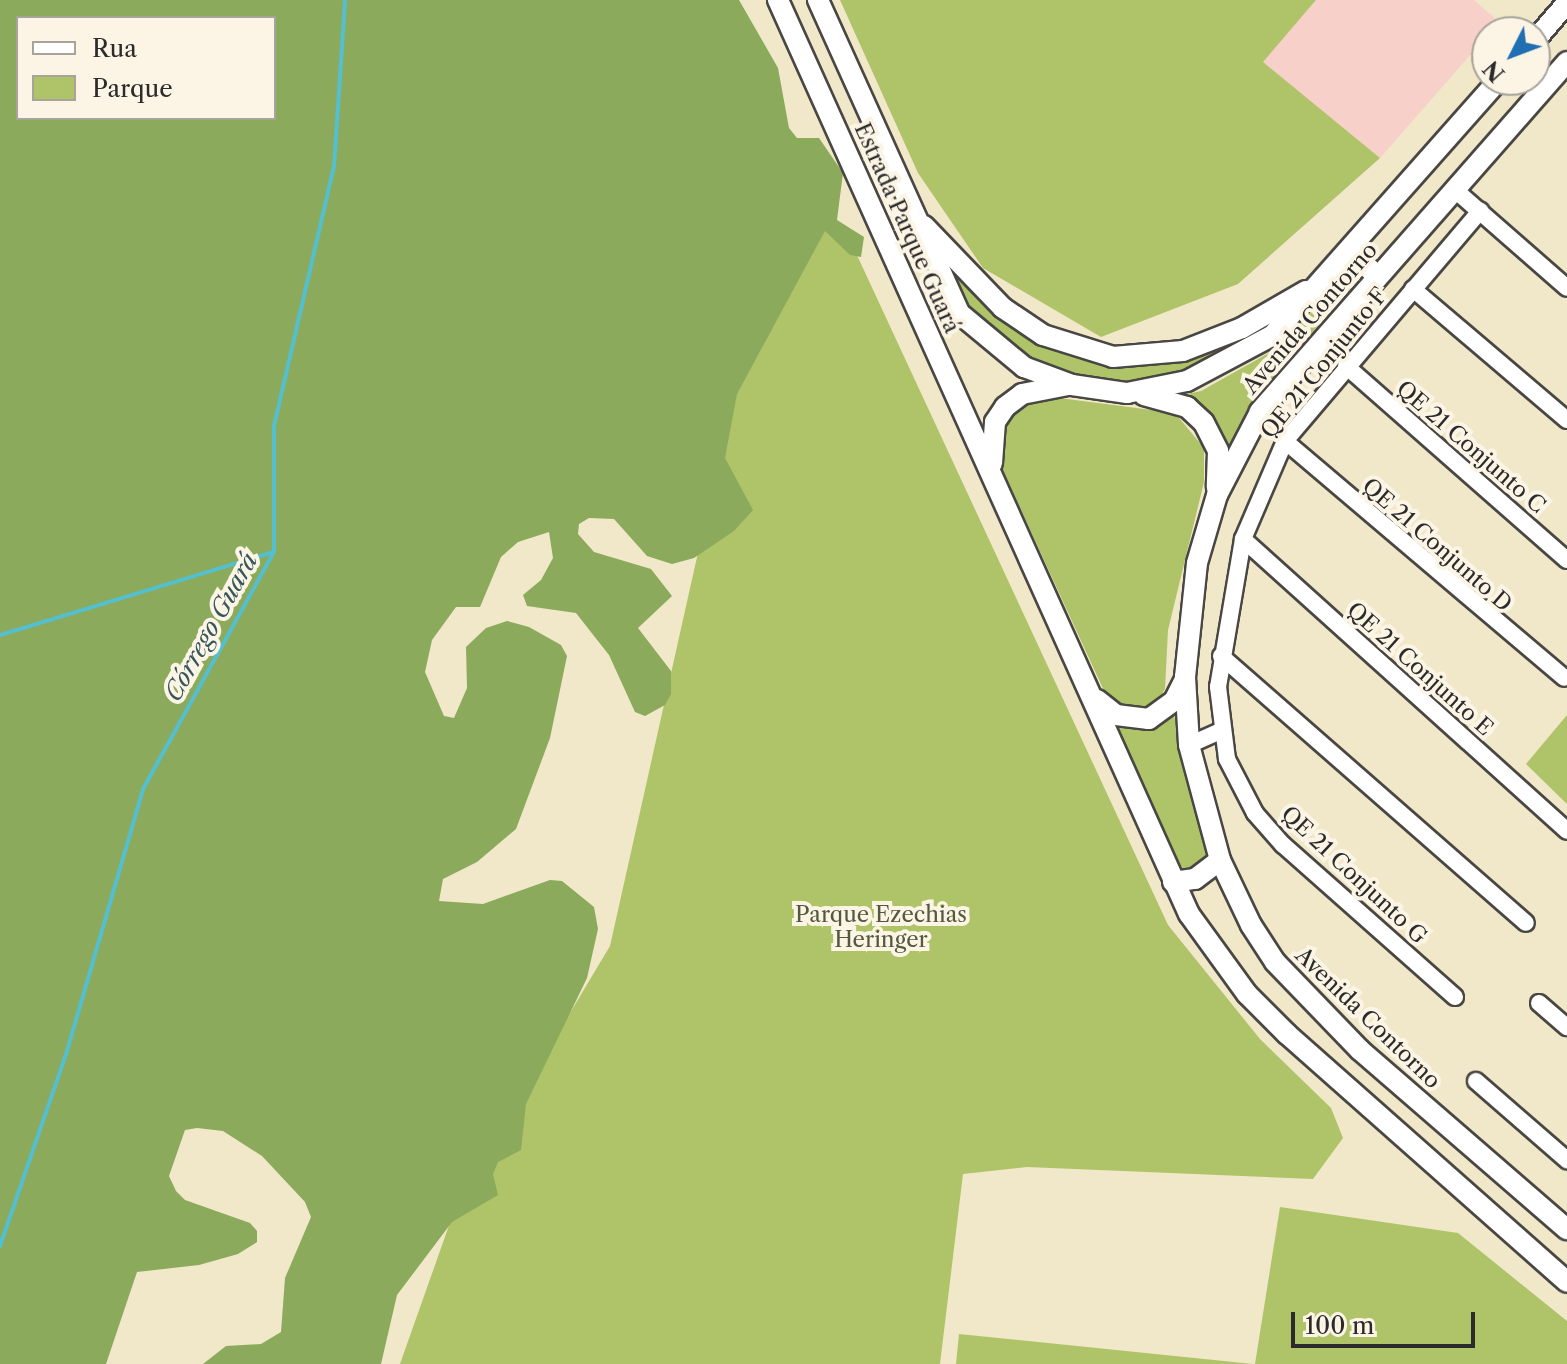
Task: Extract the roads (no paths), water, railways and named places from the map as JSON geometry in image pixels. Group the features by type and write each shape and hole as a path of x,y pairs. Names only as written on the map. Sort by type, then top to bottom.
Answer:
{"main road":[{"name":"Estrada Parque Guará","path":"778,0 993,475"},
{"name":"Estrada Parque Guará","path":"818,0 959,313 1024,367 1072,385"},
{"path":"1551,22 1567,3"},
{"name":"Avenida Contorno","path":"1564,67 1260,412 1217,495 1197,563 1185,677 1189,745 1220,860 1251,925 1309,1000 1567,1229"},
{"name":"Avenida Contorno","path":"1072,385 1127,393 1187,381 1273,335 1485,96"},
{"path":"916,217 1003,308 1043,335 1113,357 1183,351 1242,328 1322,282"},
{"path":"1358,240 1361,261 1378,277"},
{"path":"1072,385 1030,391 1005,407 990,447 993,475 1094,697 1173,882 1216,954 1287,1034 1567,1282"},
{"path":"1127,393 1163,398 1187,407 1204,423 1218,451 1217,495"},
{"path":"1094,697 1116,715 1149,719 1174,701 1185,677"},
{"path":"1173,882 1195,879 1220,860"}],"street":[{"path":"1454,189 1567,288"},
{"name":"QE 21 Conjunto F","path":"1221,731 1221,656 1243,539 1285,441 1480,211"},
{"path":"1413,289 1567,420"},
{"name":"QE 21 Conjunto C","path":"1346,366 1567,560"},
{"name":"QE 21 Conjunto D","path":"1285,441 1564,678"},
{"name":"QE 21 Conjunto E","path":"1243,539 1567,831"},
{"path":"1221,656 1526,923"},
{"path":"1189,745 1221,731"},
{"name":"QE 21 Conjunto G","path":"1221,731 1237,782 1283,845 1455,997"},
{"path":"1539,1003 1567,1027"},
{"path":"1476,1081 1567,1160"}],"waterway":[{"name":"Córrego Guará","path":"0,1246 67,1051 143,789 274,552 274,426 334,167 345,0"},
{"path":"0,635 273,552"}],"park label":[{"name":"Parque Ezechias Heringer","path":"881,926"}]}
